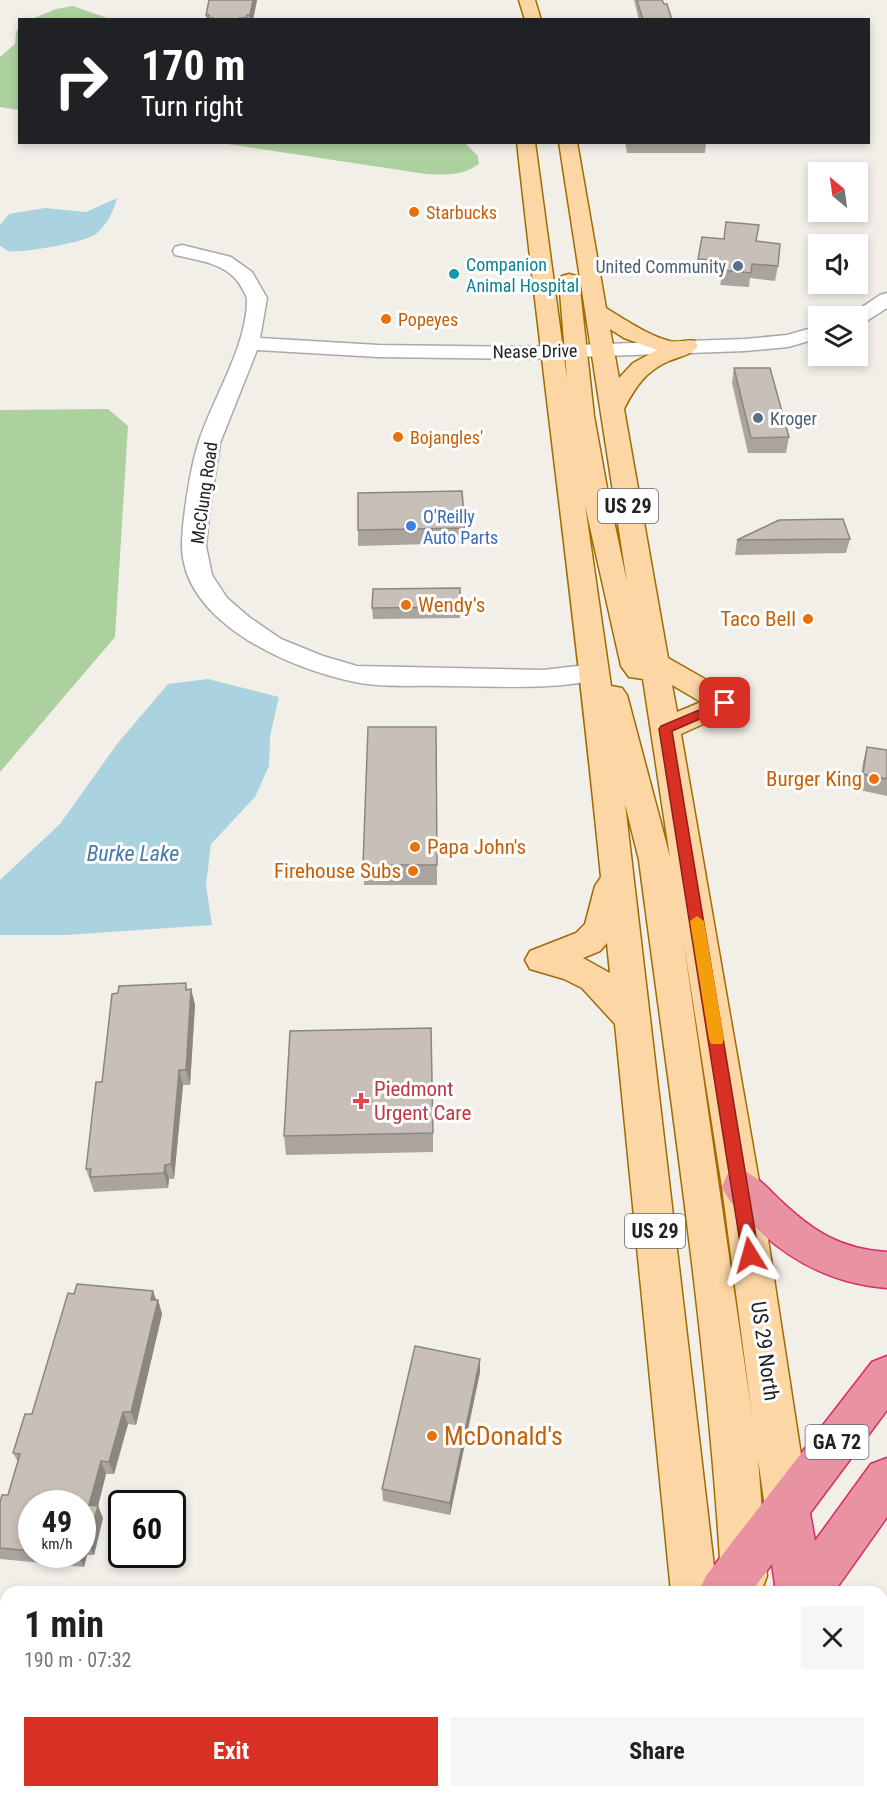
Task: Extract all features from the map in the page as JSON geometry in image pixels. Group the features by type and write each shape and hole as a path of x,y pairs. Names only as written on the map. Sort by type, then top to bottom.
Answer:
{"highway":[{"path":"741,1187 770,1217 816,1252 853,1268 887,1270"},
{"name":"GA 72","path":"737,1583 787,1507 887,1376"},
{"name":"GA 72","path":"809,1586 887,1480"},
{"name":"US 29","path":"787,1507 798,1586"}],"main road":[{"path":"527,0 532,18"},
{"path":"543,0 546,18"},
{"name":"US 29","path":"526,144 563,351 615,870 693,1586"},
{"path":"540,144 551,180"},
{"name":"US 29","path":"568,144 655,663"},
{"path":"566,265 575,322 563,351 578,380 600,524 610,571 636,666 664,717 725,703 655,663"},
{"path":"597,312 632,333 679,347"},
{"path":"612,409 635,370 679,347"},
{"name":"US 29 North","path":"655,663 741,1187 787,1507"},
{"path":"595,672 615,698 655,860 708,1236 736,1457 737,1583"},
{"path":"615,870 600,929 588,942 579,947 542,960 573,968 594,978 632,1019"}],"street":[{"name":"McClung Road","path":"182,251 224,261 245,276 257,298 249,343 209,443 197,515 194,546 200,575 218,603 240,623 272,645 314,662 357,674 429,678 543,678 595,672"},
{"path":"868,311 887,299"},
{"name":"Nease Drive","path":"249,343 378,351 563,351 768,343 788,341 808,335"}],"green space":[{"path":"73,6 107,18 34,18 56,9"},
{"path":"18,29 18,110 0,107 0,57 15,44"},
{"path":"228,144 466,144 478,156 479,164 460,173 426,174"},
{"path":"108,409 128,426 115,637 0,772 0,410"}],"water":[{"path":"117,198 106,222 96,234 90,237 67,244 25,251 8,251 0,246 0,225 9,214 45,208 86,212"},
{"name":"Burke Lake","path":"208,679 279,697 270,736 269,766 255,797 211,844 206,885 212,925 66,935 0,935 0,880 60,824 117,744 168,684"}],"building":[{"path":"209,0 253,0 250,15 246,18 208,18 209,15 206,15"},
{"path":"637,0 662,0 664,4 667,4 671,18 642,18"},
{"path":"726,222 759,225 756,241 780,244 778,266 752,264 751,273 722,270 724,261 698,259 702,237 724,239"},
{"name":"Kroger","path":"734,368 770,368 789,437 751,438"},
{"path":"462,491 465,528 358,530 358,493"},
{"path":"843,519 850,539 737,540 779,520"},
{"path":"460,588 460,607 372,608 373,589"},
{"path":"368,727 436,727 437,865 363,865"},
{"path":"867,747 887,750 887,779 863,774"},
{"path":"186,983 186,990 191,989 186,1070 179,1070 171,1164 165,1165 164,1173 90,1177 91,1169 86,1169 96,1082 102,1082 112,994 118,993 119,986"},
{"name":"Piedmont Urgent Care","path":"431,1028 433,1133 284,1136 290,1031"},
{"path":"77,1284 153,1291 151,1300 158,1300 131,1412 123,1412 109,1462 101,1461 93,1490 18,1490 18,1550 0,1548 0,1502 2,1495 8,1495 20,1454 13,1453 25,1414 32,1414 68,1293 74,1294"},
{"name":"McDonald's","path":"415,1346 480,1359 450,1503 382,1489"}],"slow traffic":[{"path":"697,921 716,1039"}],"place":[{"name":"Starbucks","path":"414,212"},
{"name":"United Community","path":"738,266"},
{"name":"Companion Animal Hospital","path":"454,274"},
{"name":"Popeyes","path":"386,319"},
{"name":"Kroger","path":"758,418"},
{"name":"Bojangles'","path":"398,437"},
{"name":"O'Reilly Auto Parts","path":"411,526"},
{"name":"Wendy's","path":"406,605"},
{"name":"Taco Bell","path":"808,619"},
{"name":"Burger King","path":"874,779"},
{"name":"Papa John's","path":"415,847"},
{"name":"Firehouse Subs","path":"413,871"},
{"name":"Piedmont Urgent Care","path":"361,1101"},
{"name":"McDonald's","path":"432,1436"}],"route":[{"path":"725,703 665,729 741,1187 750,1255"}]}
